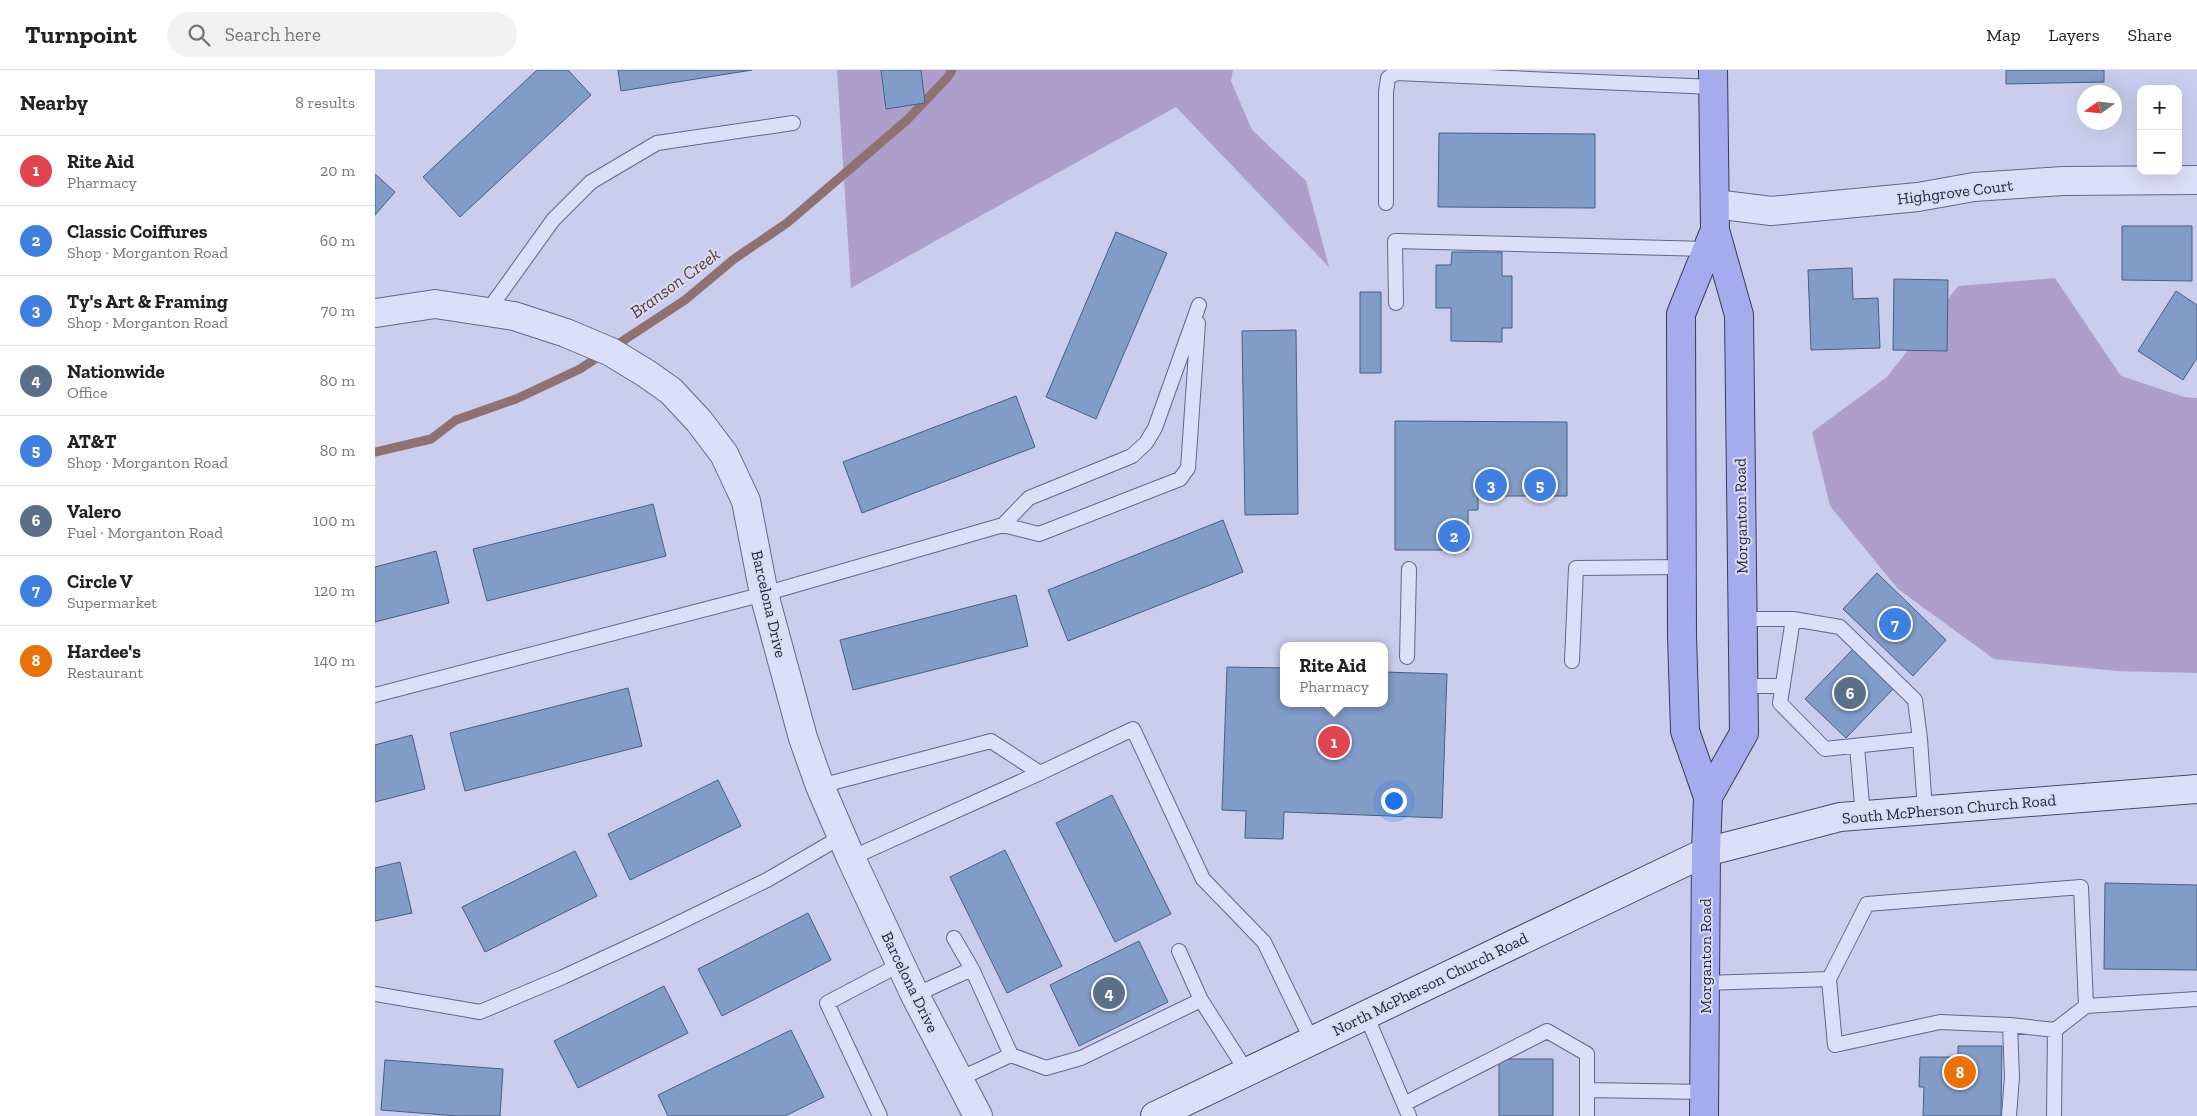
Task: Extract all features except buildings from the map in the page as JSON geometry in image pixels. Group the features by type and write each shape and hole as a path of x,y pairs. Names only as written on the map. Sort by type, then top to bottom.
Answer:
{"main road":[{"name":"Morganton Road","path":"1709,797 1744,734 1739,315 1712,228 1713,79"},
{"name":"Morganton Road","path":"1704,1104 1706,852 1709,797 1685,731 1681,314 1712,228"}],"street":[{"name":"Highgrove Court","path":"1712,228 1771,211 1918,197 1974,187 2063,181 2197,180"},
{"name":"Barcelona Drive","path":"375,313 435,304 522,319 566,333 611,352 671,391 699,421 723,454 746,501 763,594 803,738 820,786 846,848 915,995 978,1116"},
{"name":"South McPherson Church Road","path":"1706,852 1840,817 2197,789"},
{"name":"North McPherson Church Road","path":"1155,1116 1706,852"}],"lane":[{"path":"1386,204 1387,78 1396,73 1713,79"},
{"path":"487,312 553,220 591,182 657,143 793,123"},
{"path":"1396,302 1395,241 1712,228"},
{"path":"375,696 763,594 1003,525 1029,498 1132,456 1146,443 1155,428 1199,305 1189,454 1187,468 1180,479 1039,534 1003,525"},
{"path":"1572,661 1577,568 1683,567"},
{"path":"1407,657 1409,569"},
{"path":"1743,619 1793,619 1840,627 1915,700 1925,810"},
{"path":"1793,619 1780,703 1825,749 1919,739"},
{"path":"1744,686 1783,686"},
{"path":"375,994 480,1012 563,977 767,880 1040,773 1133,729 1203,879 1264,942 1312,1041"},
{"path":"820,786 991,741 1040,773"},
{"path":"1857,746 1863,816"},
{"path":"2086,1006 2081,887 1867,904 1829,979 1835,1045 1941,1022 2011,1025 2055,1030 2086,1006 2197,999"},
{"path":"954,938 972,969 1011,1054 1045,1068 1081,1058 1201,1000"},
{"path":"1179,951 1201,1000 1247,1072"},
{"path":"880,1116 827,1003 901,964"},
{"path":"915,995 972,969"},
{"path":"1705,983 1829,979"},
{"path":"1366,1015 1406,1110 1547,1031 1587,1054 1587,1116"},
{"path":"2009,1116 2012,1076 2011,1025"},
{"path":"2054,1116 2055,1030"},
{"path":"959,1079 1011,1054"},
{"path":"1587,1090 1704,1104"}],"shaded area":[{"path":"837,70 1233,70 1231,81 1252,130 1306,181 1329,267 1176,107 851,288"},
{"path":"2055,278 2121,376 2184,397 2197,398 2197,673 2117,671 1994,659 1898,589 1830,506 1812,432 1887,377 1958,286"}],"waterway":[{"name":"Branson Creek","path":"375,452 431,439 456,420 516,399 580,369 685,300 734,259 787,223 907,120 947,78 952,70"}],"place":[{"name":"Ty's Art & Framing","path":"1491,485"},
{"name":"AT&T","path":"1540,485"},
{"name":"Classic Coiffures","path":"1454,536"},
{"name":"Circle V","path":"1895,624"},
{"name":"Valero","path":"1850,693"},
{"name":"Rite Aid","path":"1334,742"},
{"name":"Nationwide","path":"1109,993"},
{"name":"Hardee's","path":"1960,1072"}]}
